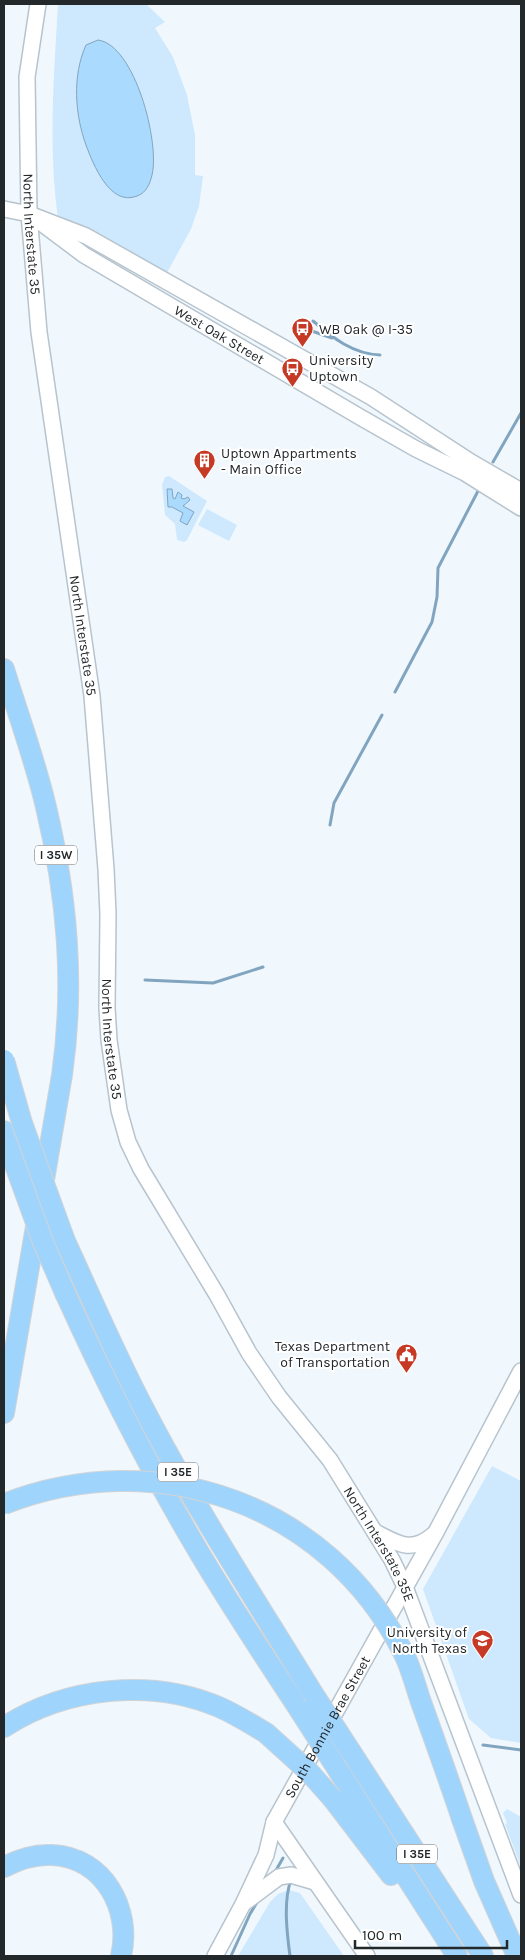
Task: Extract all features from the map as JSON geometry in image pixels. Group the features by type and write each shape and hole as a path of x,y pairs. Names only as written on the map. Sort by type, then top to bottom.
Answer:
{"highway":[{"name":"I 35W","path":"4,669 35,766 55,846 62,887 70,974 63,1065 4,1413"},
{"name":"I 35E","path":"4,1060 22,1123 65,1241 112,1346 157,1433 206,1520 312,1692 483,1956"},
{"name":"I 35E","path":"6,1138 43,1242 66,1295 128,1424 165,1493 231,1604 457,1956"},
{"path":"4,1504 48,1489 80,1483 125,1481 167,1483 215,1493 262,1511 318,1549 350,1576 374,1606 403,1653 484,1881 518,1956"},
{"path":"4,1727 22,1715 63,1699 110,1691 154,1691 199,1700 219,1707 266,1733 309,1772 333,1799 451,1956"},
{"path":"4,1866 34,1856 53,1855 79,1862 101,1876 121,1913 124,1928 124,1944 121,1956"}],"main road":[{"name":"North Interstate 35","path":"38,4 27,77 28,214 39,332 92,696 106,869 109,1040 118,1105 128,1142 138,1164 190,1252"},
{"name":"West Oak Street","path":"4,209 28,214 74,230 371,397 463,457 521,491"},
{"name":"West Oak Street","path":"28,214 84,255 111,272 369,422 465,473 521,508"},
{"path":"111,272 121,256"},
{"name":"North Interstate 35E","path":"190,1252 258,1367 330,1460 392,1560 405,1587 521,1896"},
{"name":"South Bonnie Brae Street","path":"215,1956 243,1904 266,1854 274,1822 436,1532 521,1371"},
{"path":"374,1532 406,1546 418,1544 436,1532"},
{"path":"274,1822 367,1956"},
{"path":"243,1904 279,1877 291,1875 315,1882"}],"shaded area":[{"path":"58,4 146,4 165,22 155,28 173,57 187,95 195,135 195,175 203,176 199,206 191,229 163,280 58,219 53,165 53,138"},
{"path":"169,476 207,501 187,540 184,542 177,540 175,524 165,515 162,485 165,477"},
{"path":"207,509 237,525 229,541 198,525"},
{"name":"University of North Texas","path":"492,1466 521,1481 521,1743 491,1738 469,1719 423,1589"},
{"path":"507,1809 521,1817 521,1867 505,1824 507,1823 503,1813"},
{"path":"289,1890 300,1893 344,1956 238,1956 270,1902 278,1894"}],"water":[{"path":"98,40 111,46 123,59 142,97 148,120 152,141 152,175 147,188 137,196 127,198 119,195 104,182 89,153 79,121 77,82 79,69 86,45"},
{"path":"167,489 172,489 173,498 175,499 178,492 182,495 181,498 188,497 190,500 183,506 194,512 187,525 180,521 183,513 168,507"}],"waterway":[{"path":"313,321 344,344 361,352 380,355"},
{"path":"306,329 332,338"},
{"path":"493,462 521,413"},
{"path":"395,692 432,622 437,597 438,568 478,491"},
{"path":"330,825 334,803 382,715"},
{"path":"145,980 213,983 263,967"},
{"path":"483,1745 521,1750"},
{"path":"275,1872 283,1858"},
{"path":"290,1956 286,1907 291,1880"},
{"path":"231,1956 259,1899"}],"place":[{"name":"WB Oak @ I-35","path":"303,348"},
{"name":"University Uptown","path":"293,387"},
{"name":"Uptown Appartments - Main Office","path":"205,480"},
{"name":"Texas Department of Transportation","path":"406,1373"},
{"name":"University of North Texas","path":"483,1659"}]}
